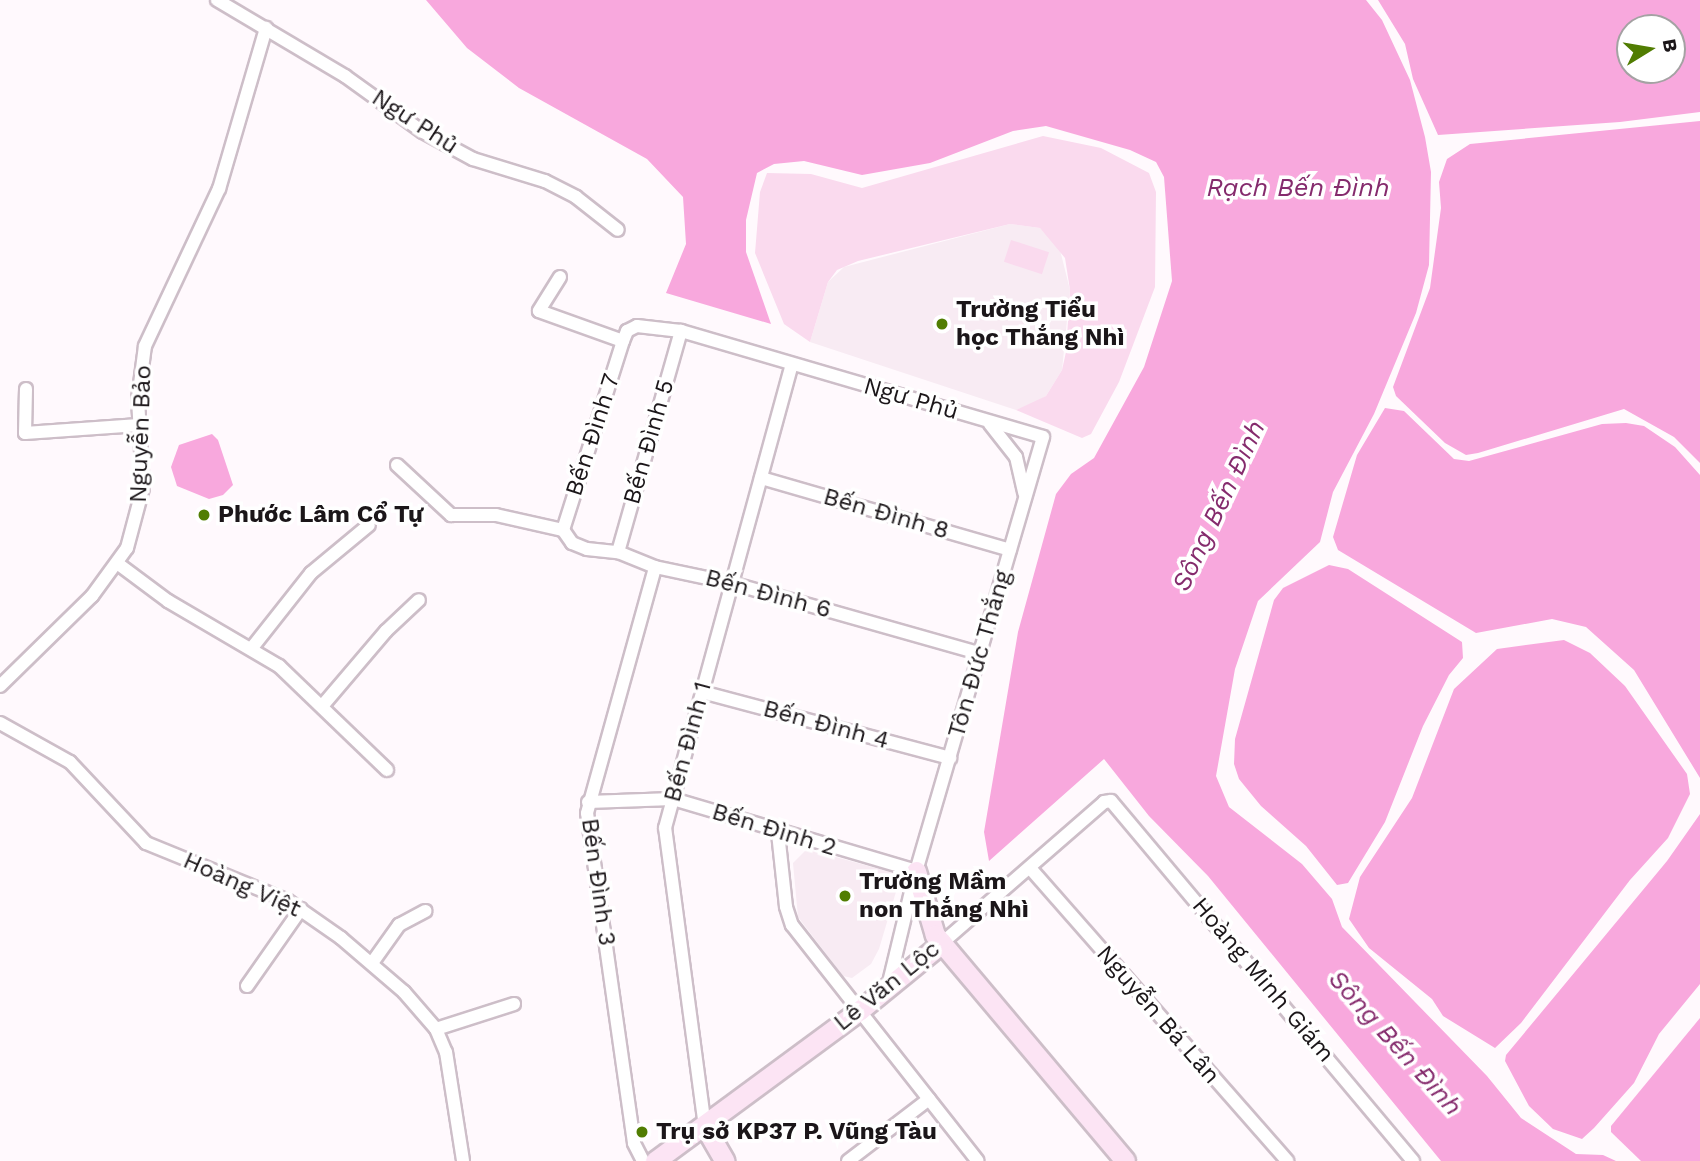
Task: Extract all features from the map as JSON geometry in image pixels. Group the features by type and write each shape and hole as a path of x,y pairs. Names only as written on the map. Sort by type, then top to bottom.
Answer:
{"street":[{"name":"Ngư Phủ","path":"217,0 345,76 423,132 473,159 545,181 576,197 618,230"},
{"name":"Nguyễn Bảo","path":"0,686 92,596 127,548 141,505 139,425 145,346 219,189 266,28"},
{"path":"560,277 539,311 623,341"},
{"name":"Ngư Phủ","path":"623,341 627,331 642,325 681,331 1043,437"},
{"name":"Bến Đình 5","path":"618,552 681,331"},
{"name":"Bến Đình 7","path":"563,530 623,341"},
{"name":"Bến Đình 1","path":"705,1127 665,828 792,365"},
{"path":"26,389 25,433 139,425"},
{"path":"985,420 1016,457 1025,500"},
{"name":"Tôn Đức Thắng","path":"888,988 916,871 1043,437"},
{"name":"Bến Đình 6","path":"397,465 451,515 496,515 563,530 572,543 618,552 655,567 731,583 979,653"},
{"name":"Bến Đình 8","path":"761,478 1010,550"},
{"path":"251,649 311,573 369,525"},
{"path":"117,563 168,601 279,666 323,705 387,770"},
{"name":"Bến Đình 3","path":"643,1161 634,1143 586,824 588,802 655,567"},
{"path":"323,705 386,631 419,600"},
{"name":"Bến Đình 4","path":"702,692 950,758"},
{"name":"Hoàng Việt","path":"0,723 71,762 146,843 240,879 301,909 372,963 419,1006 436,1029 446,1052 463,1161"},
{"name":"Bến Đình 2","path":"588,802 673,799 778,833 916,871"},
{"name":"Lê Văn Lộc","path":"655,1161 705,1127 888,988 1104,802 1111,802"},
{"name":"Hoàng Minh Giám","path":"1111,802 1413,1161"},
{"path":"778,833 788,916 978,1161"},
{"name":"Nguyễn Bá Lân","path":"1030,868 1287,1161"},
{"name":"Tôn Đức Thắng","path":"916,871 923,903 942,943 1125,1161"},
{"path":"247,986 301,909"},
{"path":"372,963 401,923 425,911"},
{"path":"436,1029 514,1004"},
{"path":"848,1161 929,1099"},
{"path":"705,1127 725,1161"}],"shaded area":[{"path":"1043,136 1101,148 1149,173 1156,192 1155,287 1119,382 1091,434 1082,438 1016,410 1046,396 1062,370 1066,352 1070,290 1065,258 1040,228 1010,224 858,261 837,270 828,282 810,342 784,324 755,253 760,192 767,173 811,174 862,188"},
{"name":"Trường Tiểu học Thắng Nhì","path":"1010,224 1040,228 1059,246 1070,290 1062,370 1046,396 1016,410 810,342 828,282 844,267"},
{"path":"1011,240 1049,252 1042,274 1004,262"},
{"name":"Trường Mầm non Thắng Nhì","path":"807,849 901,875 879,949 871,964 852,978 843,976 798,917 793,863"}],"water":[{"name":"Rạch Bến Đình","path":"426,0 1366,0 1382,20 1410,80 1425,137 1431,172 1429,265 1416,313 1374,414 1333,492 1320,542 1258,601 1235,669 1216,776 1229,807 1302,864 1332,899 1342,927 1487,1076 1521,1118 1576,1154 1603,1155 1616,1161 1441,1161 1208,876 1149,816 1104,759 989,861 984,832 1018,632 1056,494 1071,474 1094,458 1144,367 1172,281 1164,177 1156,162 1130,150 1046,126 1013,131 930,163 862,175 804,161 774,164 757,173 746,220 746,252 771,324 666,293 686,244 683,197 647,159 519,88 467,48"},
{"path":"1378,0 1700,0 1700,112 1620,122 1438,135 1413,79 1405,44"},
{"path":"1700,121 1700,463 1674,437 1624,409 1478,453 1466,455 1445,443 1396,396 1393,387 1430,288 1441,208 1439,182 1447,159 1470,144"},
{"path":"1385,408 1404,411 1454,459 1469,461 1602,424 1626,423 1644,426 1675,447 1700,475 1700,778 1634,670 1586,627 1552,619 1476,633 1338,550 1333,537 1357,455"},
{"path":"212,434 218,440 233,485 223,495 209,499 177,486 171,467 179,445"},
{"path":"1329,565 1348,569 1462,642 1463,658 1449,675 1423,726 1385,822 1348,883 1337,885 1306,846 1261,806 1239,779 1234,764 1235,739 1274,600 1283,588"},
{"path":"1564,640 1590,653 1625,686 1687,774 1690,794 1668,838 1630,880 1521,1023 1495,1048 1443,1016 1432,999 1369,948 1349,919 1360,877 1412,798 1454,689 1497,649"},
{"path":"1700,814 1700,984 1659,1034 1634,1083 1594,1128 1582,1139 1553,1129 1529,1106 1505,1061 1506,1055 1667,861"},
{"path":"1700,1018 1700,1161 1641,1161 1611,1132 1611,1126"}],"place":[{"name":"Trường Tiểu học Thắng Nhì","path":"942,324"},
{"name":"Phước Lâm Cổ Tự","path":"204,515"},
{"name":"Trường Mầm non Thắng Nhì","path":"845,896"},
{"name":"Trụ sở KP37 P. Vũng Tàu","path":"642,1132"}],"water label":[{"name":"Sông Bến Đình","path":"1219,506"},
{"name":"Sông Bến Đình","path":"1395,1043"}]}
